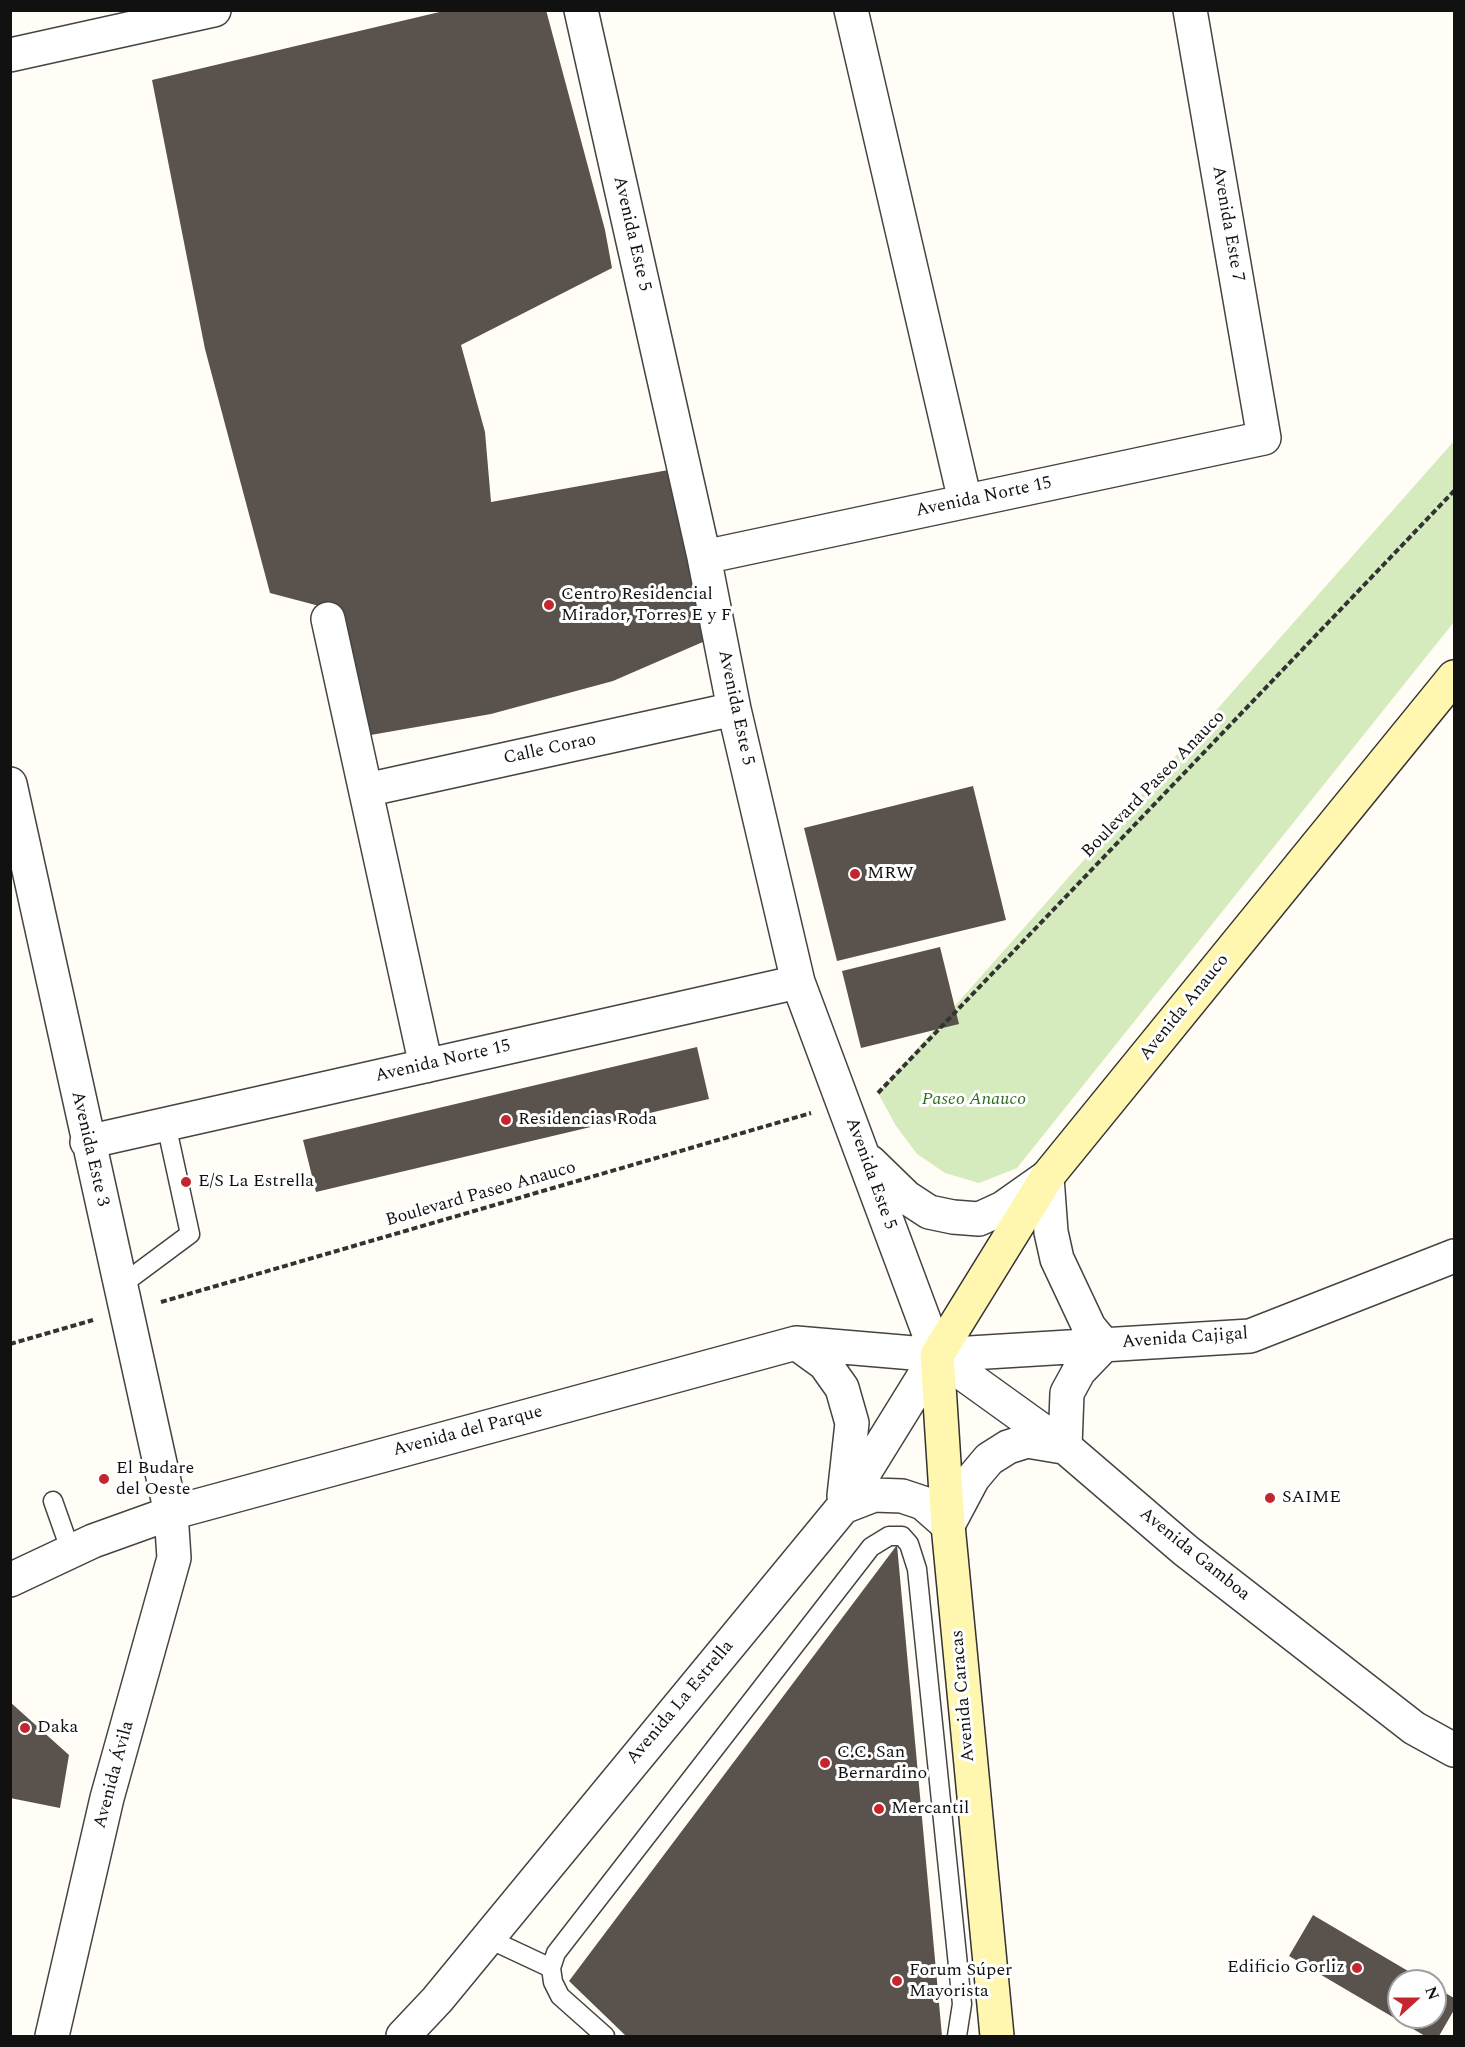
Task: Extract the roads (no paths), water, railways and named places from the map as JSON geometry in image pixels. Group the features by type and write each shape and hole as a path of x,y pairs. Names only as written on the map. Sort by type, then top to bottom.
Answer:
{"main road":[{"name":"Avenida Anauco","path":"937,1355 1047,1178 1455,676"},
{"name":"Avenida Caracas","path":"937,1355 977,2000 997,2037"}],"street":[{"path":"10,55 214,10"},
{"name":"Avenida Este 5","path":"581,10 704,557 734,709 798,982 937,1355"},
{"path":"851,10 965,501"},
{"name":"Avenida Este 7","path":"1191,10 1264,438"},
{"name":"Avenida Norte 15","path":"704,557 1264,438"},
{"path":"328,619 426,1066"},
{"name":"Calle Corao","path":"366,790 734,709"},
{"name":"Avenida Este 3","path":"10,784 87,1142 171,1513"},
{"name":"Avenida Norte 15","path":"87,1142 798,982"},
{"path":"861,1152 906,1197 929,1212 952,1217 979,1219 1003,1208 1047,1178"},
{"path":"796,1343 825,1364 842,1388 852,1423 843,1507 874,1495 902,1496 923,1503 948,1525 973,1478 989,1459 1008,1447 1027,1441 1065,1447 1067,1393 1079,1371 1104,1345 1089,1327 1057,1259 1051,1232 1047,1178"},
{"name":"Avenida Cajigal","path":"937,1355 1250,1336 1455,1256"},
{"name":"Avenida del Parque","path":"10,1580 71,1552 171,1513 796,1343 937,1355"},
{"name":"Avenida Gamboa","path":"937,1355 1065,1447 1203,1564 1414,1728 1455,1750"},
{"name":"Avenida La Estrella","path":"403,2037 843,1507 937,1355"},
{"name":"Avenida Ávila","path":"52,2037 107,1798 174,1558 171,1513"}],"lane":[{"path":"120,1286 190,1234 166,1124"},
{"path":"53,1501 71,1552"},
{"path":"605,2037 560,1996 553,1982 551,1968 556,1953 871,1547 889,1536 902,1536 909,1544 917,1569 977,2000 957,2037"},
{"path":"487,1938 551,1968"}],"place":[{"name":"Centro Residencial Mirador, Torres E y F","path":"549,605"},
{"name":"MRW","path":"855,874"},
{"name":"Residencias Roda","path":"506,1120"},
{"name":"E/S La Estrella","path":"186,1182"},
{"name":"El Budare del Oeste","path":"104,1479"},
{"name":"SAIME","path":"1270,1498"},
{"name":"Daka","path":"25,1728"},
{"name":"C.C. San Bernardino","path":"825,1763"},
{"name":"Mercantil","path":"879,1809"},
{"name":"Edificio Gorliz","path":"1357,1968"},
{"name":"Forum Súper Mayorista","path":"897,1981"}],"park label":[{"name":"Paseo Anauco","path":"974,1100"}]}
